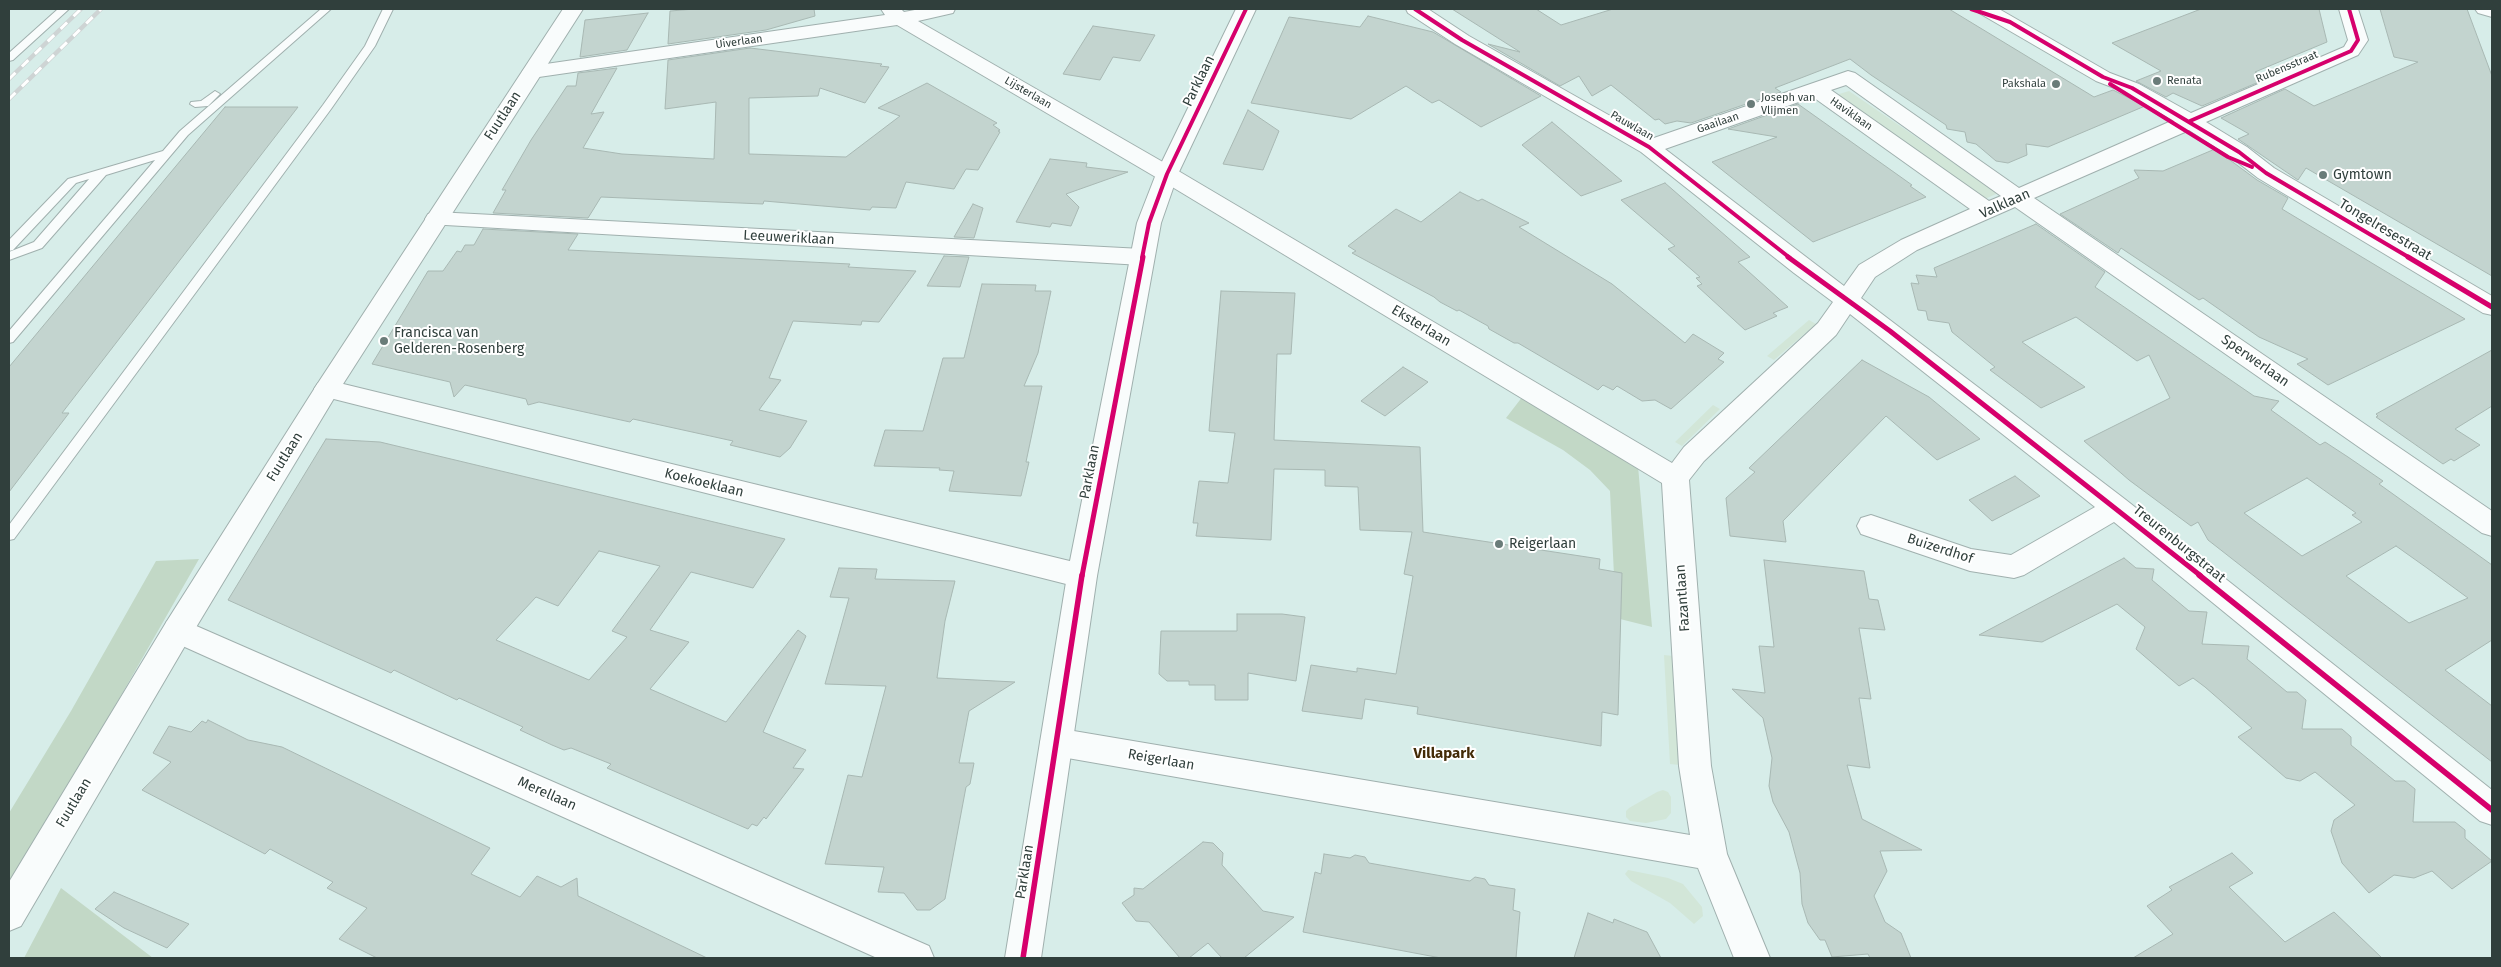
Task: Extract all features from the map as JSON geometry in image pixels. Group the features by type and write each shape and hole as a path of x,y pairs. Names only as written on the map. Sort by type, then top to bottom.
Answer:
{"street":[{"name":"Fuutlaan","path":"9,914 178,630 327,389 573,9"},
{"name":"Uiverlaan","path":"532,72 895,14 946,9"},
{"name":"Parklaan","path":"1024,958 1082,576 1149,223 1167,174 1246,9"},
{"name":"Pauwlaan","path":"1415,9 1462,40 1649,147 1802,268 1848,300"},
{"name":"Tongelresestraat","path":"1986,9 2103,77 2117,90 2183,124 2228,157 2266,173 2492,307"},
{"name":"Rubensstraat","path":"2183,124 2351,51 2358,40 2349,9"},
{"path":"2486,9 2492,11"},
{"name":"Lijsterlaan","path":"895,14 1167,174"},
{"name":"Haviklaan","path":"1815,89 1848,77 2018,198"},
{"name":"Gaailaan","path":"1649,147 1815,89"},
{"name":"Haviklaan","path":"1815,89 1988,212"},
{"name":"Valklaan","path":"1848,300 1867,271 1909,245 1988,212 2183,124"},
{"name":"Eksterlaan","path":"1167,174 1675,478"},
{"name":"Sperwerlaan","path":"2018,198 2492,524"},
{"name":"Leeuweriklaan","path":"436,219 1142,257"},
{"path":"1675,478 1694,454 1827,329 1848,300"},
{"name":"Treurenburgstraat","path":"1848,300 2116,508 2492,810"},
{"name":"Koekoeklaan","path":"327,389 1082,576"},
{"name":"Fazantlaan","path":"1675,478 1695,766 1710,854 1752,958"},
{"name":"Buizerdhof","path":"1870,526 1970,560 2014,567 2116,508"},
{"name":"Merellaan","path":"178,630 916,958"},
{"name":"Reigerlaan","path":"1056,742 1710,854"}],"lane":[{"path":"9,58 54,15 64,9"},
{"path":"9,339 192,125 326,9"},
{"path":"9,535 327,107 370,46 388,9"},
{"path":"195,104 204,104 293,25 312,21"},
{"path":"9,247 14,238 70,183 102,171 167,153"},
{"path":"9,256 38,245 102,171"}],"green space":[{"path":"1849,91 1998,193 1985,199 1836,95"},
{"path":"1809,320 1816,324 1774,360 1767,356"},
{"path":"1523,396 1638,466 1652,627 1616,618 1610,491 1590,470 1563,450 1506,418"},
{"path":"1713,405 1720,409 1682,446 1675,442"},
{"path":"199,559 9,897 9,813 71,711 156,561"},
{"path":"1664,655 1673,656 1680,765 1670,764"},
{"path":"1663,790 1668,792 1671,797 1671,813 1666,819 1646,823 1630,821 1626,817 1626,811 1629,808"},
{"path":"1628,870 1668,878 1683,884 1702,907 1703,916 1694,924 1670,903 1631,881 1625,874"},
{"path":"61,888 153,958 24,958"}],"building":[{"path":"695,9 814,9 815,16 766,30 668,44 670,11"},
{"path":"1452,9 1536,9 1561,25 1613,9 1949,9 2094,97 2113,90 2145,106 2048,147 2026,144 2027,155 2008,163 1996,161 1976,144 1967,142 1965,132 1947,129 1946,125 1850,59 1775,88 1781,92 1691,123 1677,121 1665,124 1659,119 1655,120 1611,85 1592,96 1579,76 1560,86 1488,44 1520,52"},
{"path":"2201,9 2319,9 2327,42 2255,72 2266,79 2202,106 2173,93 2166,97 2136,81 2161,71 2112,43"},
{"path":"2380,9 2467,9 2492,76 2492,276 2306,168 2298,180 2238,139 2249,134 2221,118 2285,89 2314,106 2418,62 2394,57"},
{"path":"648,13 627,50 580,57 585,20"},
{"path":"1368,16 1433,32 1541,96 1481,127 1439,100 1432,103 1406,86 1351,119 1251,103 1289,17 1360,27"},
{"path":"1093,26 1155,35 1140,61 1113,57 1100,80 1063,74"},
{"path":"750,48 882,64 880,66 889,67 865,103 820,88 818,96 749,98 749,154 846,157 900,116 878,108 927,83 997,123 993,125 1000,132 978,170 966,169 954,189 906,182 896,208 872,207 870,210 764,201 763,204 601,197 588,218 493,213 506,190 502,190 531,140 567,86 576,86 578,73 617,68 591,114 604,112 583,148 622,154 714,159 716,102 665,109 668,60"},
{"path":"1798,104 1926,197 1813,242 1712,162 1777,137 1728,129"},
{"path":"225,107 298,107 62,413 69,413 9,492 9,367"},
{"path":"1248,110 1279,131 1263,170 1223,164"},
{"path":"1552,122 1622,181 1581,196 1522,145"},
{"path":"2215,149 2257,180 2288,198 2282,209 2465,319 2328,385 2297,364 2308,359 2259,337 2203,298 2199,300 2121,248 2118,253 2060,214 2139,178 2134,170 2163,171"},
{"path":"1050,159 1087,163 1086,167 1128,172 1066,194 1079,207 1071,226 1052,223 1050,227 1016,222"},
{"path":"1665,183 1750,257 1738,262 1788,307 1773,313 1777,316 1745,330 1697,286 1702,284 1696,278 1700,277 1668,249 1675,246 1621,200"},
{"path":"1460,192 1478,201 1482,199 1529,223 1519,227 1612,284 1685,343 1693,334 1724,353 1718,359 1724,362 1671,409 1655,400 1642,401 1617,386 1613,390 1603,385 1598,390 1518,343 1514,343 1489,329 1488,326 1440,302 1352,253 1356,251 1348,246 1396,209 1421,222"},
{"path":"973,204 983,208 974,238 954,237"},
{"path":"2036,224 2105,272 2095,287 2254,396 2279,401 2271,410 2320,445 2325,442 2383,481 2379,484 2492,565 2492,640 2445,670 2492,706 2492,762 2208,540 2198,522 2191,526 2129,480 2084,441 2170,398 2149,355 2137,361 2076,317 2022,342 2085,387 2041,408 1990,370 1995,367 1952,332 1949,323 1928,320 1926,311 1918,310 1911,283 1919,284 1916,275 1937,277 1934,268","holes":["2307,478 2356,513 2352,515 2362,522 2302,556 2244,513","2396,546 2427,568 2468,598 2409,623 2346,576"]},
{"path":"483,229 578,234 568,250 850,264 848,267 916,271 879,322 862,321 861,325 793,321 769,378 781,380 759,410 807,421 790,448 780,457 730,445 733,441 633,419 630,422 539,402 528,405 526,399 465,385 454,397 450,382 372,364 428,271 443,271 457,251 461,252 465,245 474,245"},
{"path":"944,256 969,257 960,287 927,286"},
{"path":"982,284 1036,285 1035,291 1051,291 1038,353 1024,386 1042,386 1021,496 949,491 954,471 939,470 940,468 874,466 885,430 923,431 943,358 964,358"},
{"path":"1221,291 1295,293 1291,354 1277,354 1274,440 1420,447 1423,532 1600,559 1599,569 1622,573 1618,715 1602,712 1601,746 1417,714 1418,707 1365,699 1362,719 1302,711 1311,665 1357,672 1357,668 1396,674 1413,576 1404,574 1412,532 1360,530 1358,487 1325,486 1325,470 1274,469 1271,540 1196,536 1198,523 1193,523 1199,481 1228,483 1235,433 1209,431"},
{"path":"2492,350 2492,406 2455,429 2480,445 2454,461 2451,459 2443,464 2376,417 2378,416 2376,414"},
{"path":"1862,360 1929,397 1980,439 1937,460 1886,416 1783,521 1786,542 1730,536 1726,498 1755,472 1749,468"},
{"path":"1403,367 1428,382 1385,416 1361,401"},
{"path":"326,439 380,442 785,539 753,588 691,572 650,630 689,642 650,689 726,722 798,630 806,636 763,732 806,750 793,768 804,769 766,819 764,817 757,826 752,824 748,829 607,768 611,764 571,748 564,750 552,745 520,730 523,727 459,698 457,700 394,670 391,673 228,600","holes":["599,551 660,566 612,631 627,637 589,680 496,640 536,597 558,606"]},
{"path":"2015,476 2040,496 1992,521 1969,500"},
{"path":"2124,558 2136,568 2154,569 2152,580 2189,611 2207,612 2202,644 2249,646 2247,659 2287,692 2297,692 2306,700 2302,729 2342,729 2351,737 2351,745 2395,781 2405,781 2415,789 2413,822 2455,822 2465,830 2465,838 2492,861 2452,889 2432,871 2414,878 2394,875 2369,893 2342,863 2331,831 2334,820 2355,805 2315,772 2300,781 2286,778 2238,737 2252,728 2205,687 2193,678 2179,686 2136,649 2145,627 2117,604 2042,642 1979,635"},
{"path":"1764,560 1864,571 1869,599 1878,600 1885,630 1859,628 1871,699 1859,698 1870,768 1847,765 1862,819 1922,850 1880,851 1887,871 1874,896 1885,922 1901,933 1911,958 1870,958 1868,954 1832,957 1825,940 1820,940 1808,923 1802,904 1800,873 1789,832 1773,802 1769,786 1772,758 1763,718 1732,689 1765,693 1759,646 1774,647"},
{"path":"839,568 877,569 875,579 955,581 945,621 937,678 1015,682 969,711 959,763 974,763 970,784 966,787 945,899 930,910 917,910 904,893 878,892 884,867 825,864 848,775 862,777 886,686 825,684 849,598 830,597"},
{"path":"1237,614 1282,614 1305,617 1296,681 1248,673 1248,700 1215,700 1215,685 1189,685 1189,681 1167,681 1159,674 1161,631 1237,631"},
{"path":"208,720 248,740 282,747 490,848 471,874 520,897 537,876 561,887 577,878 578,896 707,958 377,958 339,939 367,908 327,888 333,882 270,849 265,854 142,790 171,762 153,753 169,726 191,732 202,721 206,723"},
{"path":"1203,842 1213,843 1223,853 1222,865 1263,911 1294,917 1244,958 1222,958 1208,943 1189,958 1180,958 1149,922 1136,921 1122,903 1134,895 1134,888 1143,889"},
{"path":"2232,853 2253,873 2229,887 2285,942 2334,912 2382,958 2133,958 2173,934 2147,906 2172,890 2169,887"},
{"path":"1324,854 1350,858 1355,855 1365,857 1369,863 1470,881 1475,877 1485,879 1489,885 1515,889 1513,910 1520,912 1516,958 1441,958 1303,932 1315,872 1321,874"},
{"path":"114,892 189,924 167,948 124,928 95,909"},
{"path":"1588,913 1613,923 1614,919 1647,932 1661,958 1574,958"}],"railway":[{"path":"9,79 81,9"},
{"path":"9,99 101,9"}],"cycle path":[{"path":"1023,958 1082,576 1149,223 1167,174 1246,9"},
{"path":"1415,9 1462,40 1649,147 1802,268 1890,331 2116,508 2492,810"},
{"path":"1971,9 2010,22 2103,77 2132,88 2190,121 2239,152 2266,173 2492,307"},
{"path":"2190,121 2351,51 2358,40 2349,9"},
{"path":"2110,84 2228,157 2252,167"}],"place":[{"name":"Renata","path":"2157,81"},
{"name":"Pakshala","path":"2056,84"},
{"name":"Joseph van Vlijmen","path":"1751,104"},
{"name":"Gymtown","path":"2323,175"},
{"name":"Francisca van Gelderen-Rosenberg","path":"384,341"},
{"name":"Reigerlaan","path":"1499,544"}],"district":[{"name":"Villapark","path":"1444,754"}]}
